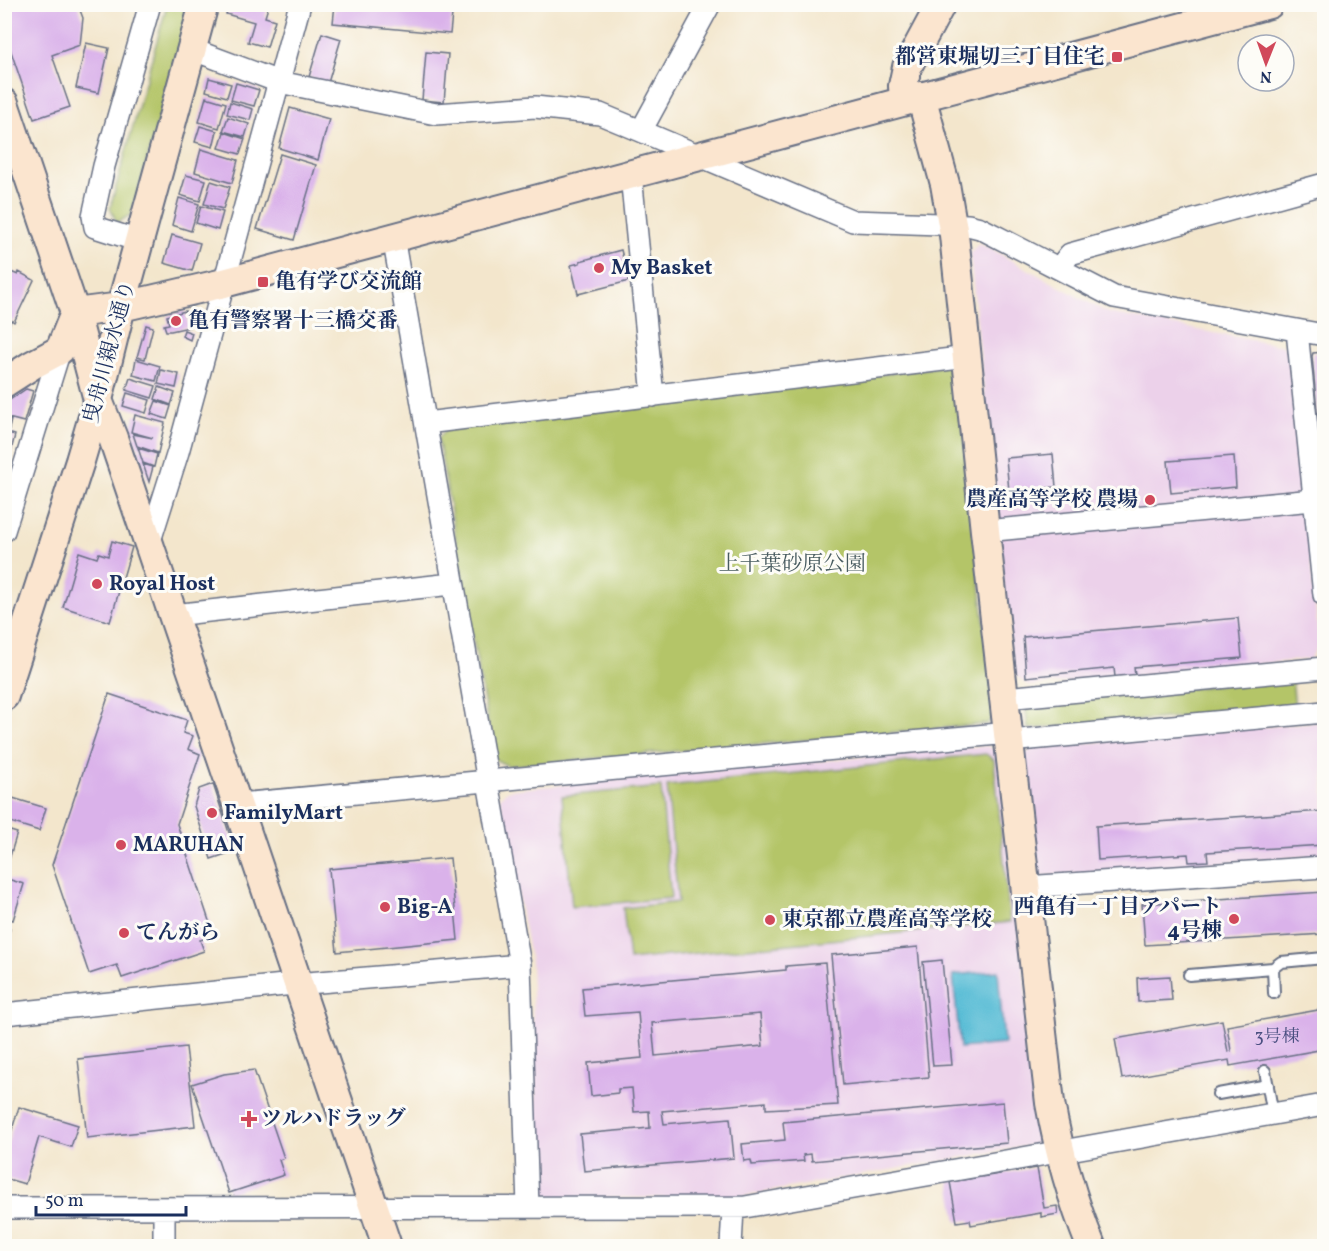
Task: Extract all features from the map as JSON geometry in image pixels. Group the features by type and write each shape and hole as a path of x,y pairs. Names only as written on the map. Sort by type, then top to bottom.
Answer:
{"street":[{"path":"139,241 95,227 93,216 104,166 150,4"},
{"name":"曳舟川親水通り","path":"4,696 98,400 121,307 204,4"},
{"path":"149,544 178,452 300,4"},
{"path":"941,4 907,67 903,86 913,98 945,184 953,225 1050,1103 1059,1152 1071,1195 1091,1246"},
{"path":"75,313 121,307 224,283 1269,4"},
{"path":"641,131 705,6"},
{"path":"191,50 279,82 436,114 535,107 600,114 853,221 980,228 1114,297 1324,335"},
{"path":"4,103 75,313 98,400 113,438 387,1246"},
{"path":"631,175 653,396"},
{"path":"1059,268 1070,254 1324,184"},
{"path":"393,237 520,965 528,1207"},
{"path":"4,531 60,350 75,313"},
{"path":"1297,331 1320,500 1324,595"},
{"path":"4,383 32,364 60,350"},
{"path":"426,423 968,357"},
{"path":"985,531 1320,500"},
{"path":"173,615 452,584"},
{"path":"1005,698 1324,668"},
{"path":"238,804 487,780 1324,712"},
{"path":"1025,887 1324,867"},
{"path":"4,1014 297,984 520,965"},
{"path":"4,1208 746,1207 1324,1105"},
{"path":"731,1246 733,1208"},
{"path":"164,1246 165,1209"}],"lane":[{"path":"1189,975 1273,968 1281,962 1324,958"},
{"path":"1273,968 1274,993"},
{"path":"1265,1071 1274,1114"},
{"path":"1218,1094 1268,1085"}],"shaded area":[{"name":"農産高等学校 農場","path":"978,244 1108,313 1283,346 1290,355 1319,644 1310,659 1029,686 1013,673 970,254"},
{"name":"東京都立農産高等学校","path":"1320,722 1324,726 1324,855 1013,878 1042,1136 1036,1144 731,1198 548,1197 539,1186 531,962 500,797 509,790 988,746 999,755 1026,754 1033,748"}],"green space":[{"path":"167,5 191,5 132,214 117,223 110,208"},
{"name":"上千葉砂原公園","path":"946,366 958,375 994,715 987,724 508,766 494,759 438,438 446,430"},
{"path":"1292,678 1295,708 1028,729 1026,711 1030,704"},
{"path":"986,754 994,760 1010,922 629,960 623,908 678,902 667,786"},
{"path":"661,787 671,898 572,907 562,796"}],"water":[{"path":"998,971 1004,1044 960,1048 953,975"}],"building":[{"path":"229,4 269,4 265,17 275,20 267,47 248,42 254,22 226,14"},
{"path":"335,4 453,4 450,34 333,23"},
{"path":"4,5 78,5 83,18 80,45 52,55 70,107 34,119 4,31"},
{"path":"322,33 341,39 328,83 309,77"},
{"path":"86,43 109,48 99,93 76,88"},
{"path":"426,52 448,54 444,102 422,100"},
{"path":"209,78 231,84 227,97 206,91"},
{"path":"236,83 259,90 254,106 231,100"},
{"path":"206,97 226,103 219,128 199,122"},
{"path":"230,102 253,109 250,120 227,114"},
{"path":"290,108 329,119 318,160 279,148"},
{"path":"228,117 249,124 245,137 223,131"},
{"path":"200,126 217,131 213,147 195,142"},
{"path":"224,132 245,139 240,154 219,148"},
{"path":"201,149 238,160 232,183 195,172"},
{"path":"280,154 316,165 294,240 257,229"},
{"path":"186,175 206,180 200,201 180,195"},
{"path":"211,181 230,187 223,209 204,204"},
{"path":"179,198 199,204 191,231 172,225"},
{"path":"201,206 223,212 218,230 196,223"},
{"path":"172,235 200,243 192,271 164,263"},
{"path":"621,250 629,281 578,294 571,265"},
{"path":"4,269 18,275 19,272 34,280 14,322 11,320 9,325 4,323"},
{"path":"185,311 189,327 166,331 164,325 169,324 167,316"},
{"path":"146,325 153,327 145,359 137,357"},
{"path":"184,330 192,333 190,340 182,336"},
{"path":"1324,352 1323,476 1312,356 1313,353"},
{"path":"136,359 160,366 156,381 133,375"},
{"path":"161,370 179,374 176,388 158,384"},
{"path":"130,378 156,386 152,398 126,390"},
{"path":"159,387 175,393 171,405 155,399"},
{"path":"26,389 33,391 24,422 4,417 4,404"},
{"path":"127,393 150,400 146,413 123,406"},
{"path":"156,401 171,406 167,419 151,414"},
{"path":"135,415 165,423 158,453 137,446 133,434 153,438 131,432"},
{"path":"4,418 11,420 8,433 15,435 10,455 4,454"},
{"path":"138,448 157,454 154,467 143,463"},
{"path":"1053,454 1056,487 1009,491 1006,458"},
{"path":"1234,456 1236,487 1171,493 1168,461"},
{"path":"143,464 153,467 149,482"},
{"path":"112,541 132,547 110,622 63,607 79,552 97,558 99,553 108,556"},
{"path":"1238,618 1242,658 1134,667 1135,676 1115,677 1114,668 1026,677 1023,637"},
{"name":"MARUHAN","path":"109,694 187,720 183,733 193,736 188,749 200,754 177,824 214,936 200,940 204,951 122,978 117,965 89,974 52,865"},
{"path":"213,784 235,851 211,859 194,806 199,789"},
{"path":"6,796 46,808 39,831 4,820"},
{"path":"1324,811 1324,845 1207,852 1208,861 1189,862 1188,854 1098,860 1096,826"},
{"path":"4,829 17,833 5,873 4,873"},
{"path":"450,858 458,940 337,952 329,869"},
{"path":"4,878 24,884 13,920 4,918"},
{"name":"西亀有一丁目アパート 4号棟","path":"1324,892 1324,934 1145,945 1142,904"},
{"path":"4,928 10,929 5,947 4,947"},
{"path":"918,947 929,1077 843,1085 831,955"},
{"path":"942,960 952,1065 933,1066 923,962"},
{"path":"825,963 838,1105 766,1109 766,1102 662,1111 664,1124 730,1118 734,1158 584,1171 580,1134 650,1128 649,1111 634,1112 632,1088 618,1089 618,1093 591,1096 588,1063 642,1058 638,1012 585,1016 582,988 786,970 786,966","holes":["760,1014 763,1046 655,1056 652,1023"]},
{"path":"1170,976 1172,1000 1138,1002 1137,978"},
{"path":"1324,1009 1324,1049 1230,1066 1229,1060 1122,1079 1115,1039 1222,1020 1228,1052 1231,1051 1227,1026"},
{"path":"186,1047 195,1126 87,1138 78,1059"},
{"path":"254,1070 284,1158 279,1160 284,1175 229,1193 192,1084 224,1074"},
{"path":"1003,1102 1007,1143 812,1161 811,1154 803,1155 804,1161 752,1165 751,1160 744,1161 742,1144 785,1140 783,1122"},
{"path":"19,1107 78,1125 71,1147 39,1137 25,1184 4,1178 4,1155"},
{"path":"1037,1168 1044,1208 1057,1206 1058,1214 1041,1217 1041,1213 971,1225 970,1220 957,1222 950,1182"}],"place":[{"name":"都営東堀切三丁目住宅","path":"1117,57"},
{"name":"My Basket","path":"599,268"},
{"name":"亀有学び交流館","path":"263,282"},
{"name":"亀有警察署十三橋交番","path":"176,321"},
{"name":"農産高等学校 農場","path":"1150,500"},
{"name":"Royal Host","path":"97,584"},
{"name":"FamilyMart","path":"212,813"},
{"name":"MARUHAN","path":"121,845"},
{"name":"Big-A","path":"385,907"},
{"name":"西亀有一丁目アパート 4号棟","path":"1234,919"},
{"name":"東京都立農産高等学校","path":"770,920"},
{"name":"てんがら","path":"124,933"},
{"name":"ツルハドラッグ","path":"249,1119"}]}
